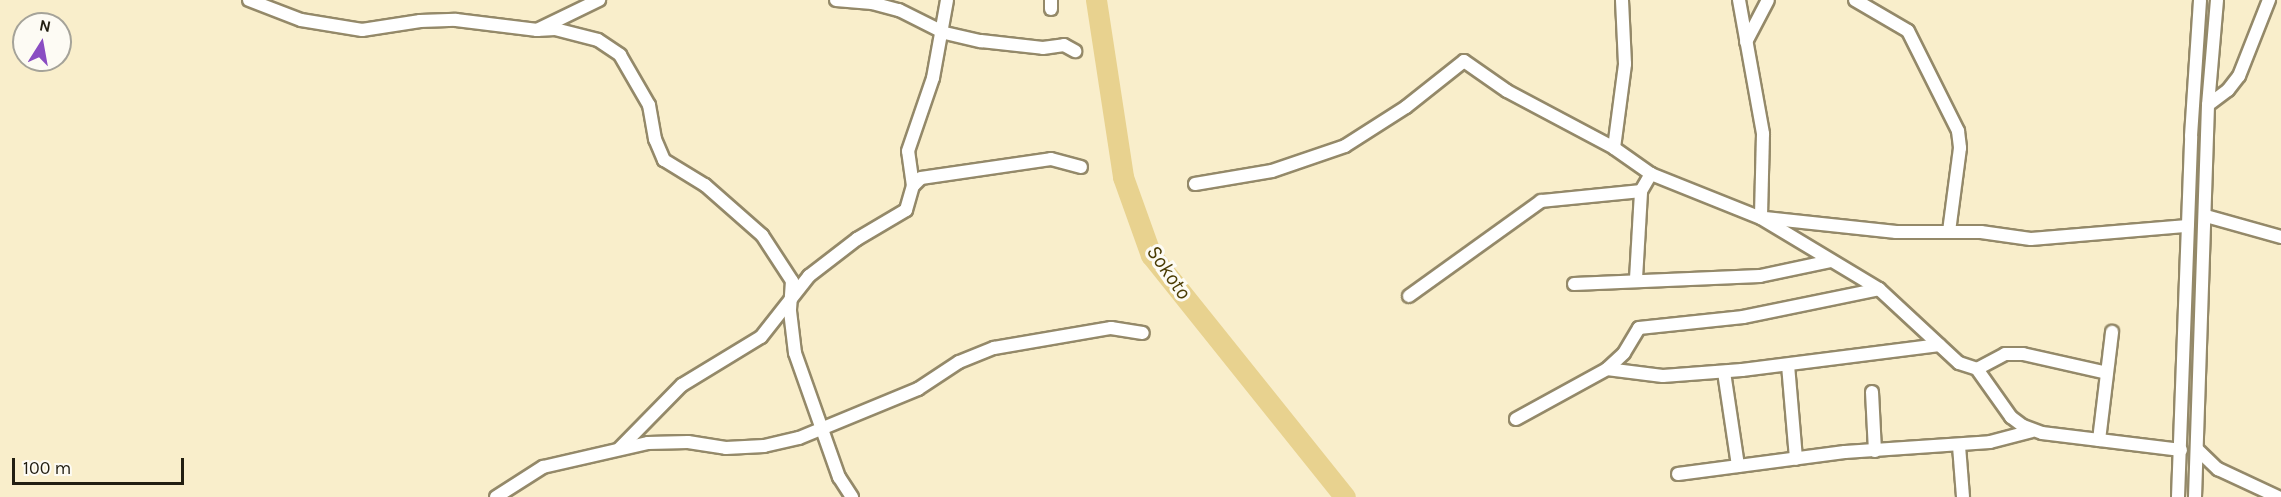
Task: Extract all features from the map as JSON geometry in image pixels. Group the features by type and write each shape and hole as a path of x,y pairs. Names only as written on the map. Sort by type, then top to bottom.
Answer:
{"street":[{"path":"249,0 328,27 362,30 420,21 456,20 537,30 555,29 598,40 620,55 649,105 655,139 664,160 705,185 752,224 792,281 793,293 789,311 795,353 806,391 825,429 839,477 852,497"},
{"path":"537,30 599,0"},
{"path":"836,0 872,3 899,10 939,31 981,41 1043,48 1064,45 1075,51"},
{"path":"619,449 682,385 761,337 793,293 857,239 906,210 913,186 908,151 933,78 939,31 947,0"},
{"path":"1614,148 1625,64 1622,0"},
{"path":"1739,0 1763,134 1761,218"},
{"path":"1746,42 1768,0"},
{"path":"1855,0 1908,31 1958,131 1960,148 1949,231"},
{"path":"2178,497 2187,226 2200,0"},
{"path":"2195,497 2208,105 2217,0"},
{"path":"2208,105 2239,76 2269,0"},
{"path":"1195,184 1272,171 1345,146 1406,107 1464,62 1507,91 1614,148 1651,174 1761,218 1879,290 1959,363 1977,369 2011,417 2032,431"},
{"path":"913,186 921,178 1052,159 1081,167"},
{"path":"1636,279 1641,191 1651,174"},
{"path":"1409,296 1541,201 1641,191"},
{"path":"2206,216 2281,237"},
{"path":"1761,218 1896,232 1949,231 2043,239 2187,226"},
{"path":"1574,284 1636,279 1692,281 1760,276 1831,261"},
{"path":"1516,419 1607,369 1624,353 1639,328 1743,317 1879,290"},
{"path":"496,497 543,467 648,443 688,442 726,448 764,446 825,429 918,388 959,363 994,348 1111,328 1143,333"},
{"path":"2099,440 2112,332"},
{"path":"1607,369 1663,376 1724,372 1788,366 1939,345"},
{"path":"1977,369 2005,354 2023,354 2107,373"},
{"path":"1788,366 1796,459"},
{"path":"1724,372 1738,466"},
{"path":"1872,392 1875,451"},
{"path":"1678,474 1875,451 1959,446 2032,431 2181,450"},
{"path":"1959,446 1963,497"},
{"path":"2198,450 2218,469 2278,497"}],"waterway":[{"name":"Sokoto","path":"1096,0 1123,177 1151,255 1345,497"}]}
